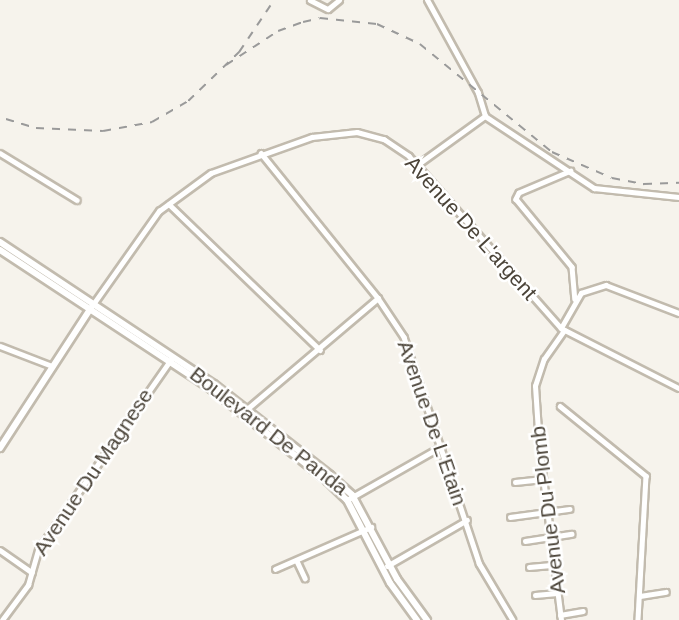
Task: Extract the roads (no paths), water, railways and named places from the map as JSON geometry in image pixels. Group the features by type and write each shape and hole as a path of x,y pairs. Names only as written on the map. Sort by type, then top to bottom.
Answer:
{"street":[{"path":"310,0 328,9 339,0"},
{"path":"427,0 478,93 485,116 599,189 679,197"},
{"path":"417,165 485,116"},
{"name":"Avenue De L'argent","path":"92,306 153,217 219,169 312,137 357,132 390,142 417,165 563,329 679,388"},
{"path":"0,153 77,200"},
{"name":"Avenue De L'Etain","path":"261,153 378,298 404,337 486,579 513,620"},
{"path":"571,171 519,193 516,199 572,267 575,299 596,287 617,286 679,313"},
{"path":"169,204 320,350"},
{"path":"0,242 92,306"},
{"path":"0,250 92,306"},
{"path":"245,412 378,298"},
{"name":"Avenue Du Plomb","path":"561,617 543,479 536,380 544,359 563,329 575,299"},
{"path":"0,448 92,306"},
{"name":"Boulevard De Panda","path":"92,306 245,412 350,497 371,527 389,565 428,620"},
{"path":"0,346 52,366"},
{"name":"Avenue Du Magnese","path":"2,620 28,585 38,550 170,359"},
{"path":"560,406 646,476 638,620"},
{"path":"350,497 442,446"},
{"path":"515,482 543,479"},
{"name":"Boulevard De Panda","path":"350,497 362,530 382,568 417,620"},
{"path":"510,517 568,509"},
{"path":"382,568 466,520"},
{"path":"275,569 371,527"},
{"path":"525,541 551,540 572,534"},
{"path":"0,550 32,572"},
{"path":"297,561 305,578"},
{"path":"529,567 554,565"},
{"path":"640,596 666,592"},
{"path":"536,595 557,593"},
{"path":"561,617 584,611"}],"railway":[{"path":"6,119 36,128 103,131 152,122 188,101 239,52 274,0"},
{"path":"226,65 278,31 303,22 320,18 377,24 420,44 552,152 612,178 644,184 679,183"}]}
